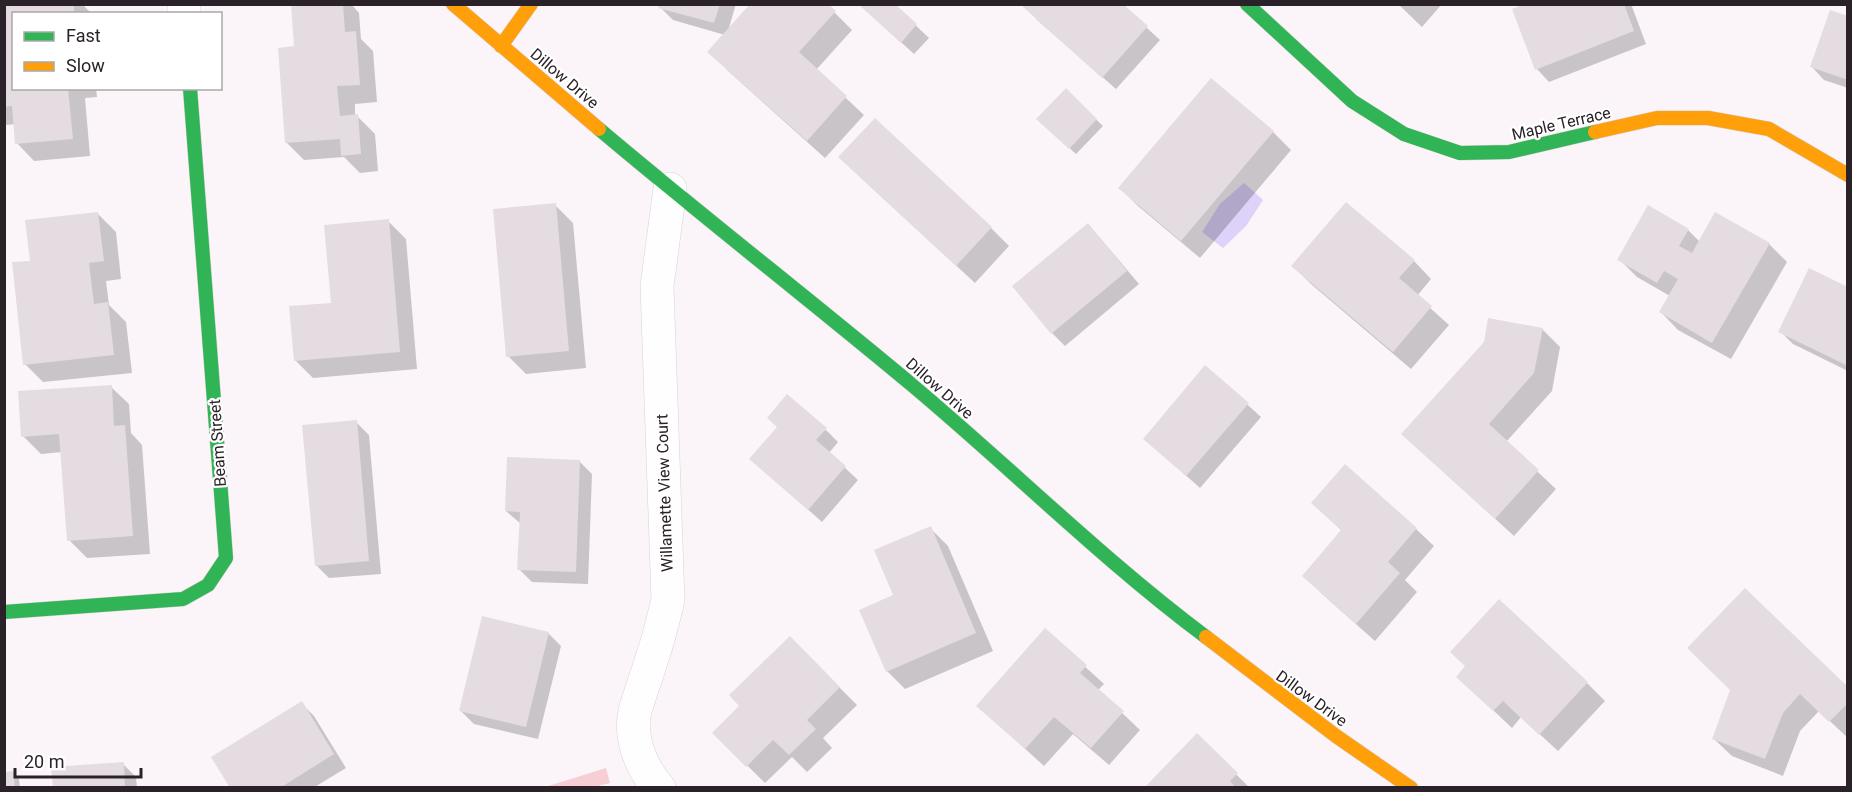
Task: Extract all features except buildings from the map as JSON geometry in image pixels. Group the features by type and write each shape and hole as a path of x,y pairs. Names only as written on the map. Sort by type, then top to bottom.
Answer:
{"street":[{"name":"Dillow Drive","path":"453,4 670,189 913,386 1185,622 1336,736 1411,788"},
{"path":"501,46 531,4"},
{"name":"Maple Terrace","path":"1247,4 1352,101 1404,134 1460,153 1509,152 1657,118 1708,118 1768,129 1848,175"},
{"name":"Beam Street","path":"4,612 183,599 208,585 226,558 190,90"},
{"name":"Willamette View Court","path":"659,788 641,760 634,736 635,713 668,600 657,286 670,189"}],"shaded area":[{"path":"1244,183 1263,200 1246,226 1223,248 1202,232 1220,204"},
{"path":"606,768 610,783 594,787 545,787"}],"traffic: fast":[{"path":"1247,4 1352,101 1404,134 1460,153 1509,152 1595,132"},
{"path":"4,612 183,599 208,585 226,558 190,90"},
{"path":"599,129 912,385 1131,577 1206,637"}],"traffic: slow":[{"path":"453,4 599,129"},
{"path":"501,46 531,4"},
{"path":"1595,132 1657,118 1708,118 1769,129 1848,175"},
{"path":"1206,637 1336,736 1411,788"}]}
